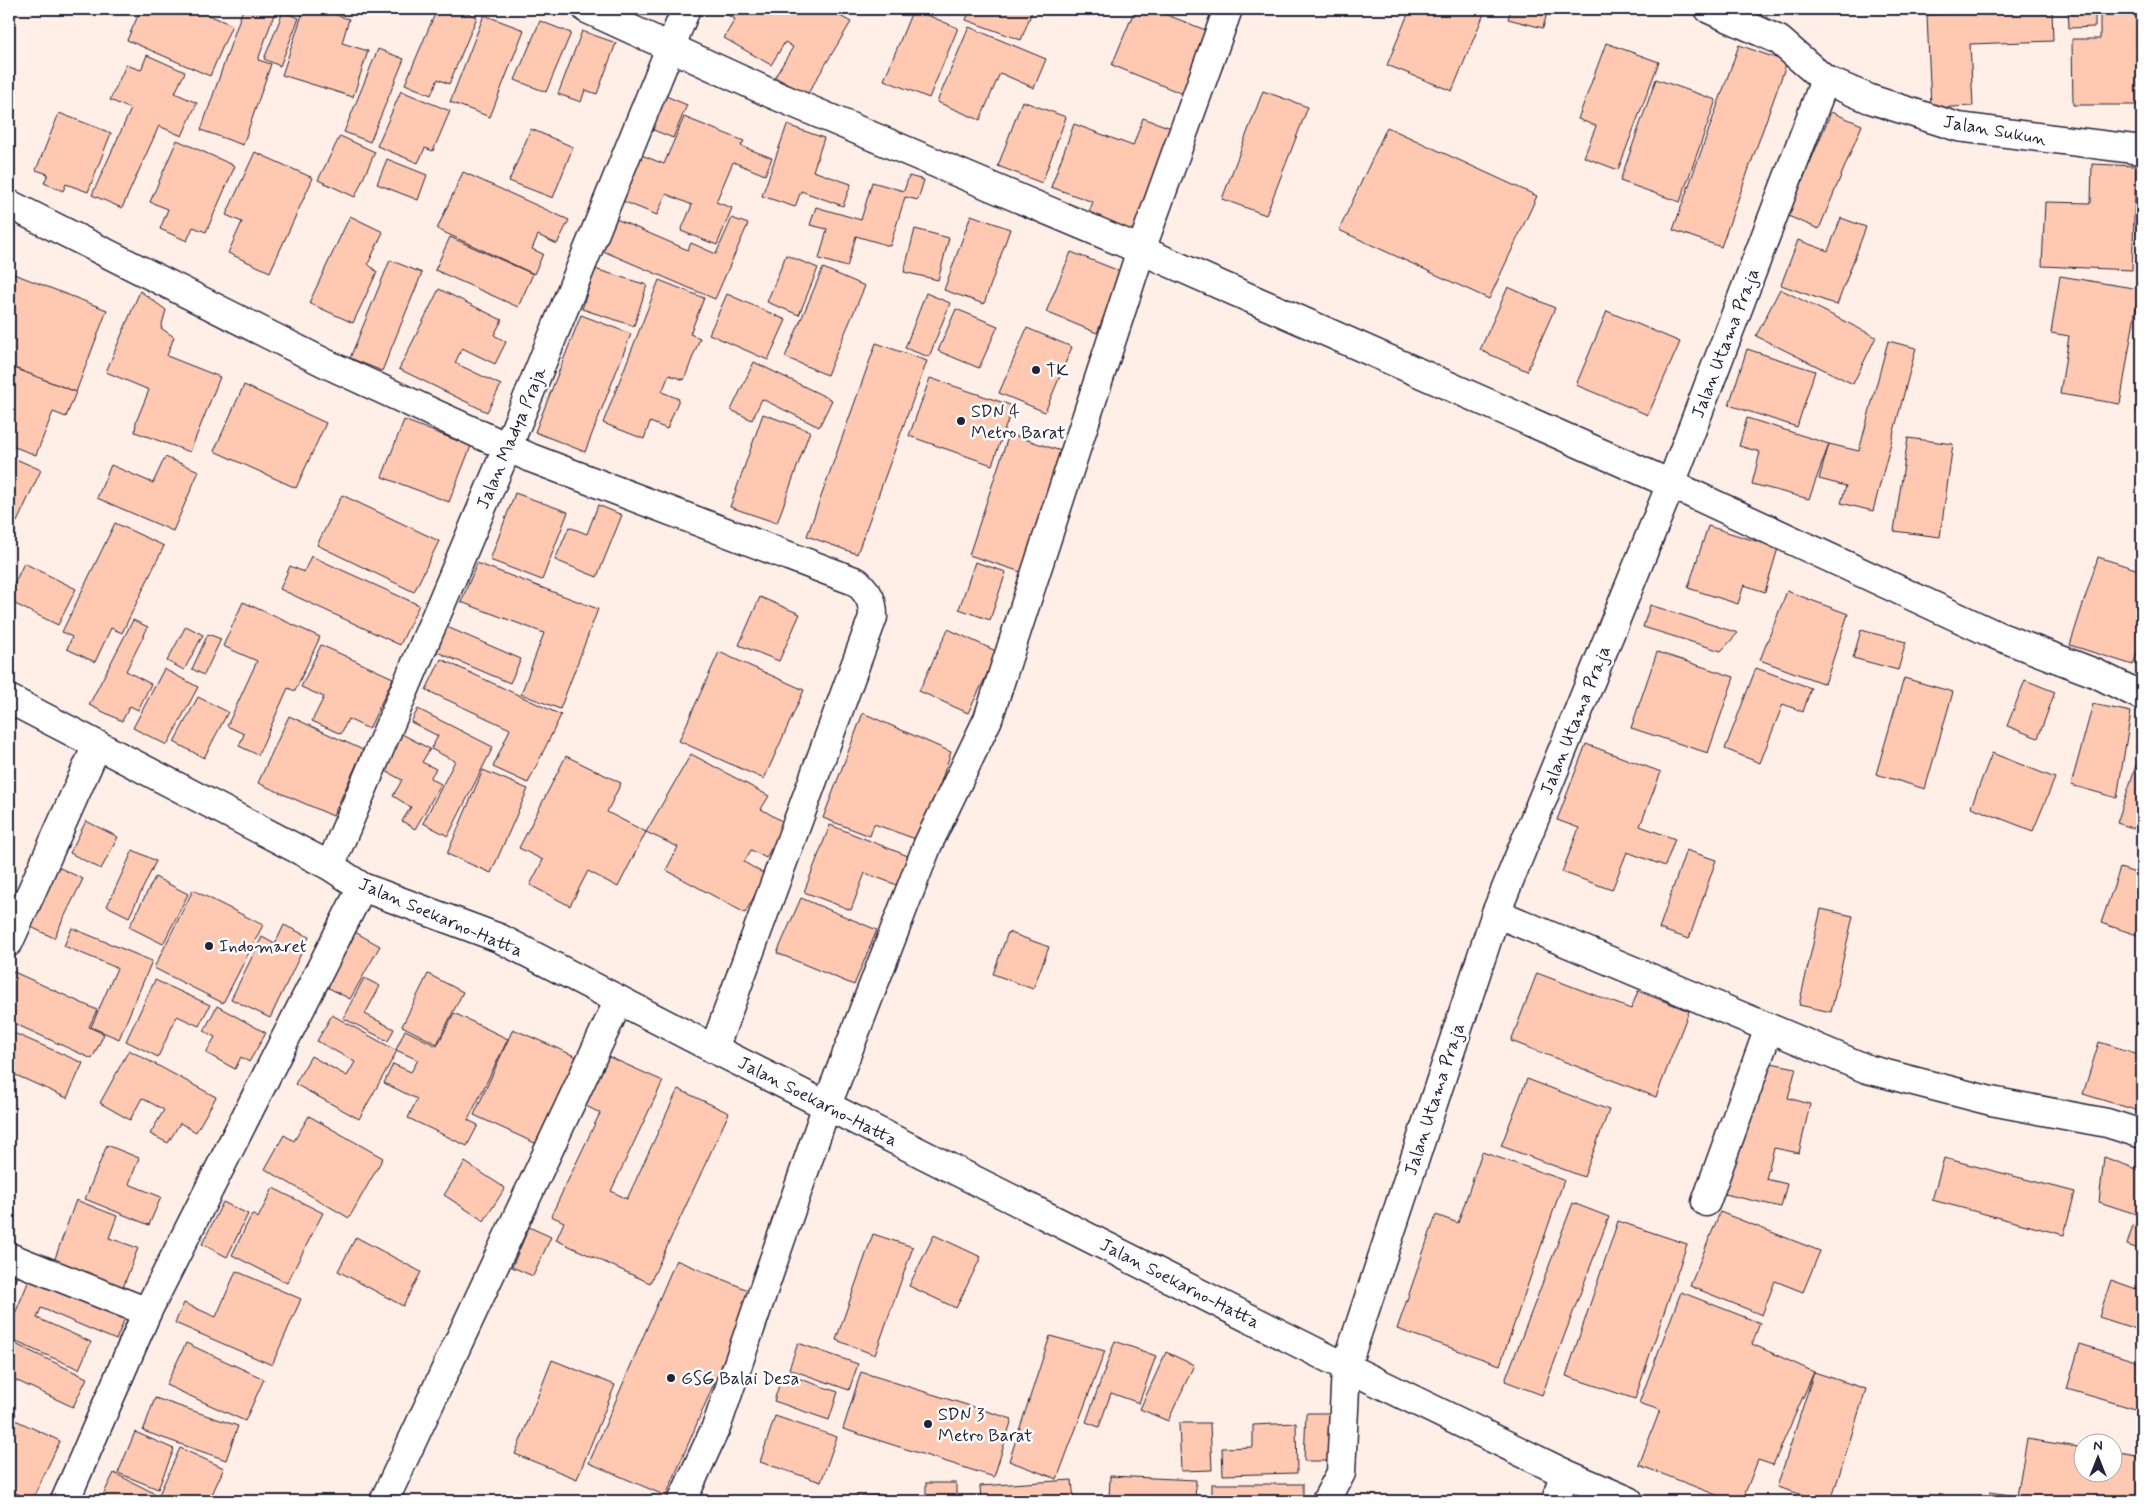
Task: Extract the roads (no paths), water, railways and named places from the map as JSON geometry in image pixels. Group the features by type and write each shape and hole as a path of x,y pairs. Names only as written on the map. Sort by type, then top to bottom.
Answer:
{"street":[{"path":"588,9 779,97 1141,250 1671,484 1998,636 2095,673 2142,696"},
{"name":"Jalan Madya Praja","path":"330,866 508,446 686,9"},
{"path":"682,1501 717,1424 827,1105 928,844 988,719 1141,250 1228,9"},
{"name":"Jalan Sukun","path":"1709,9 1779,40 1825,80 1870,99 1958,127 2142,150"},
{"name":"Jalan Utama Praja","path":"1326,1501 1341,1473 1346,1367 1496,913 1671,484 1825,80"},
{"path":"9,204 327,364 531,458 857,582 869,594 873,601 873,617 714,1049"},
{"name":"Jalan Soekarno-Hatta","path":"9,699 330,866 362,887 499,938 714,1049 1346,1367 1564,1473 1629,1501"},
{"path":"9,942 97,745"},
{"path":"66,1501 146,1312 362,887"},
{"path":"1496,913 1867,1069 1991,1101 2107,1123 2142,1134"},
{"path":"384,1501 619,1000"},
{"path":"1706,1202 1769,1028"},
{"path":"9,1256 146,1312"},
{"path":"1556,1501 1564,1473"}],"place":[{"name":"TK","path":"1036,370"},
{"name":"SDN 4 Metro Barat","path":"961,421"},
{"name":"Indomaret","path":"209,946"},
{"name":"GSG Balai Desa","path":"671,1378"},
{"name":"SDN 3 Metro Barat","path":"928,1424"}]}
